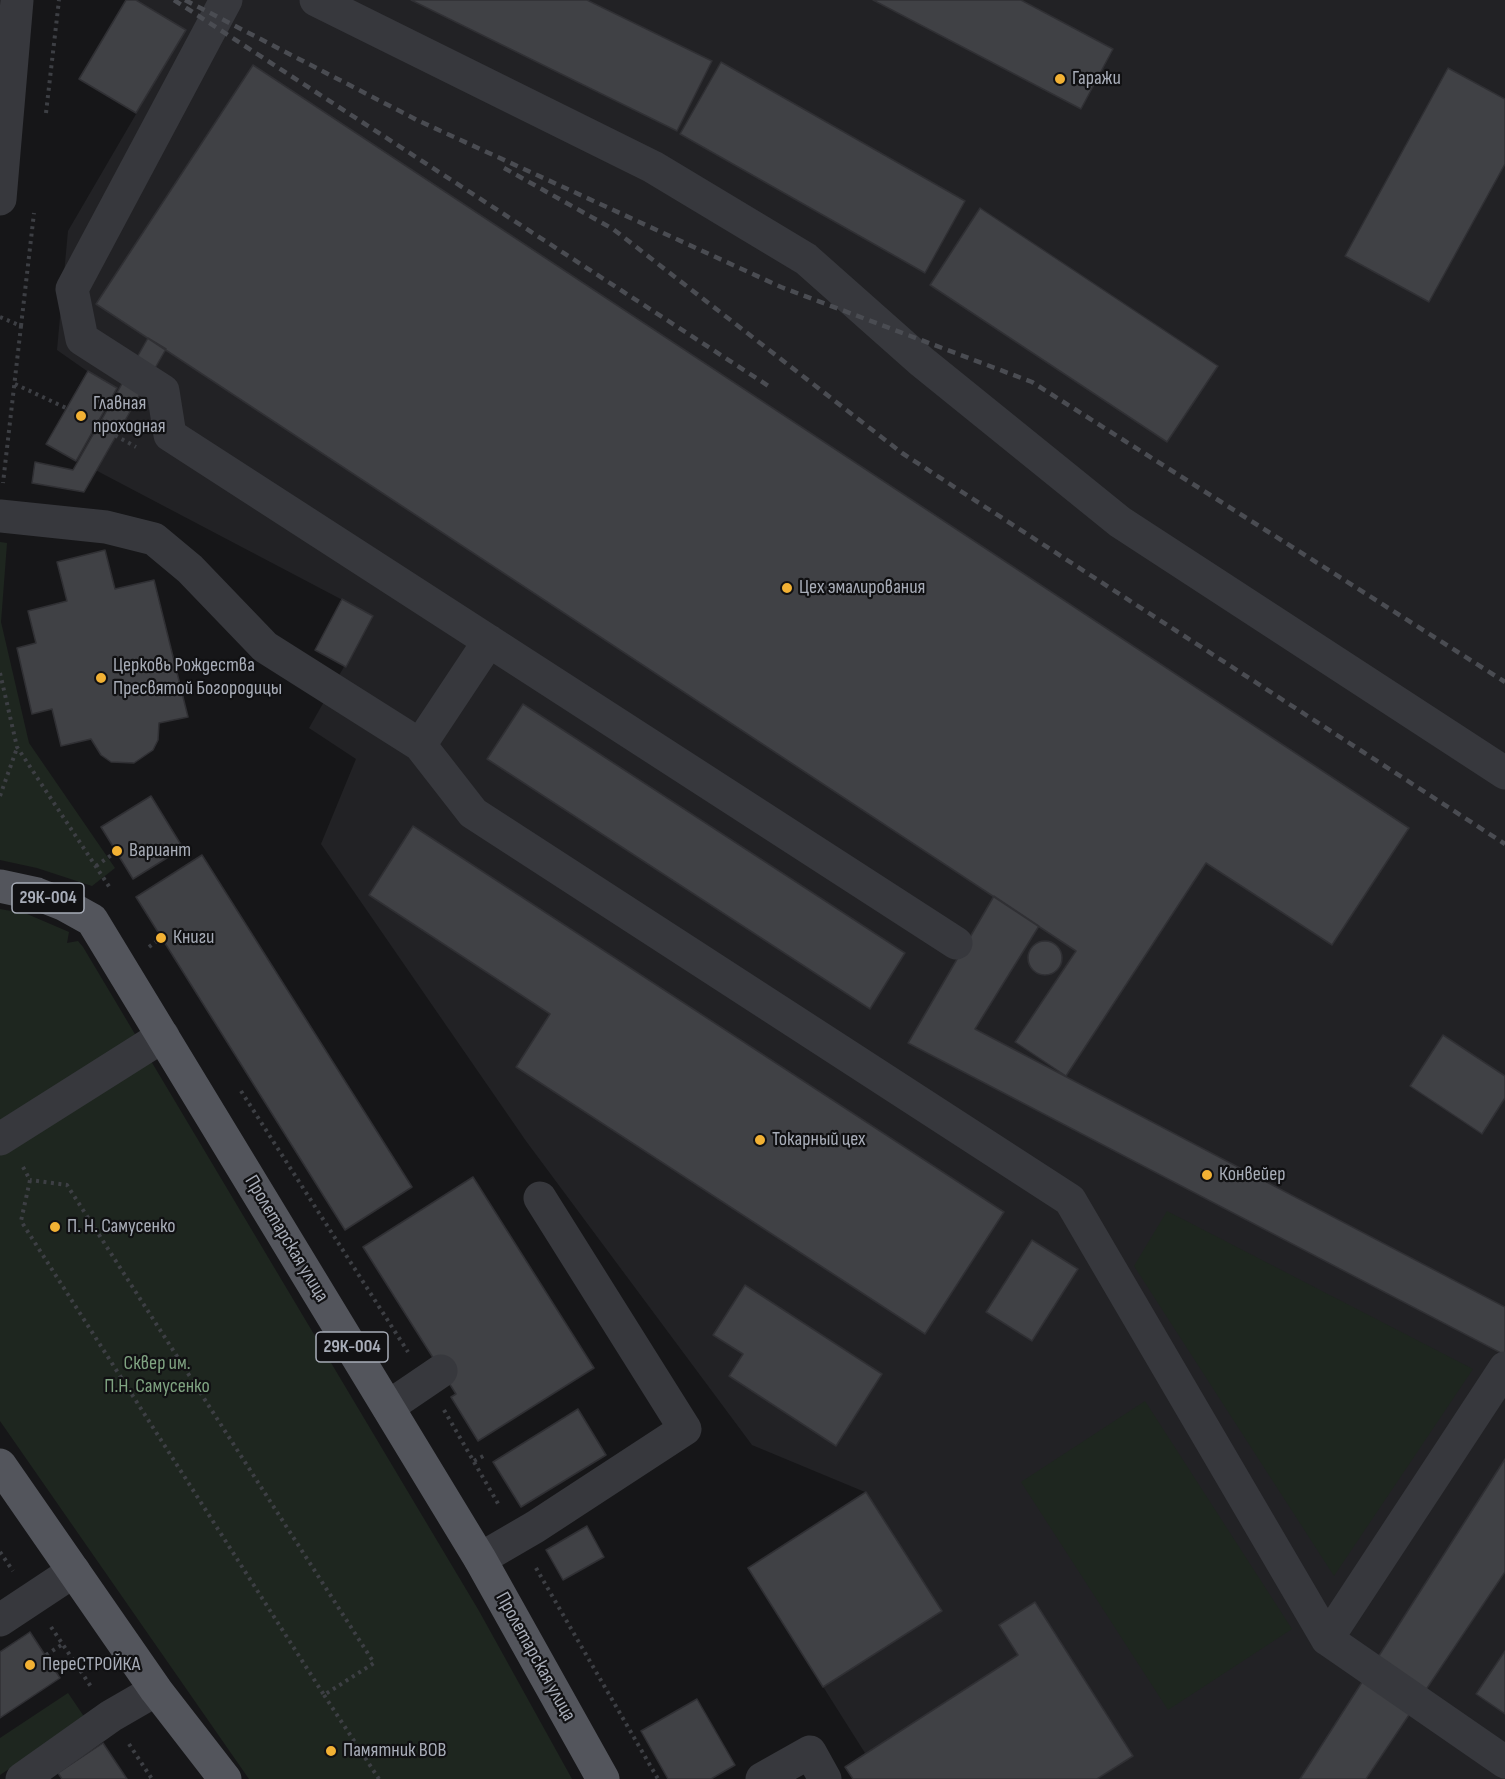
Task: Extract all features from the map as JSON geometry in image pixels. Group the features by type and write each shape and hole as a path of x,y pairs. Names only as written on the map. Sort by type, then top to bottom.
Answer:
{"main road":[{"name":"Пролетарская улица","path":"0,886 37,894 65,905 92,920 480,1559 603,1779"},
{"path":"0,1465 156,1690 225,1779"}],"street":[{"path":"0,199 17,0"},
{"path":"226,0 72,289 82,339 163,391 170,435 956,943"},
{"path":"316,0 653,167 806,259 921,361 1120,522 1505,773"},
{"path":"1,502 154,539 190,569 265,646 420,745 473,813 1070,1200 1327,1639 1505,1762"},
{"path":"420,745 489,641"},
{"path":"0,1139 163,1036"},
{"path":"480,1559 685,1429 540,1198"},
{"path":"1327,1639 1505,1368"},
{"path":"388,1407 434,1376"},
{"path":"0,1620 74,1571"},
{"path":"22,1779 111,1716 156,1690"},
{"path":"762,1779 810,1752 825,1779"}],"path":[{"path":"0,317 21,326 1,502"},
{"path":"15,384 96,425"},
{"path":"0,673 17,747 112,891"},
{"path":"0,796 17,747"},
{"path":"96,866 117,851"},
{"path":"142,937 155,957"},
{"path":"148,947 161,938"},
{"path":"239,1088 434,1376 474,1461 658,1779"},
{"path":"324,1695 374,1663 67,1185 30,1180 21,1221 324,1695 379,1779"},
{"path":"474,1461 487,1454"},
{"path":"0,1552 152,1779"},
{"path":"46,1655 63,1644"}],"shaded area":[{"path":"136,0 1505,0 1505,1779 853,1779 845,1767 865,1753 748,1568 865,1492 752,1445 526,1141 321,844 356,759 309,728 373,616 46,444 87,371 57,350 68,231 185,30"}],"green space":[{"path":"0,542 7,543 1,622 29,743 115,868 92,886 37,868 0,860"},
{"name":"Сквер им. П.Н. Самусенко","path":"0,909 27,914 69,932 67,943 78,941 83,947 479,1611 572,1779 249,1779 0,1421"},
{"path":"1167,1211 1473,1369 1334,1576 1134,1266"},
{"path":"1145,1401 1292,1629 1168,1710 1021,1482"},
{"path":"68,1693 85,1718 0,1775 0,1738"}],"building":[{"path":"126,0 136,0 186,30 136,113 79,79"},
{"path":"411,0 587,0 712,61 677,131"},
{"name":"Гаражи","path":"873,0 1021,0 1113,49 1081,109"},
{"path":"721,62 965,201 925,273 680,134"},
{"name":"Цех эмалирования","path":"253,65 1409,828 1332,945 1206,863 1066,1076 1015,1042 1076,951 96,304"},
{"path":"1448,68 1505,99 1505,164 1429,302 1345,256"},
{"path":"980,208 1218,366 1167,442 930,285"},
{"path":"148,338 166,349 84,492 32,483 35,462 73,470"},
{"name":"Главная проходная","path":"88,371 117,388 76,461 46,444"},
{"name":"Церковь Рождества Пресвятой Богородицы","path":"105,550 115,589 154,580 188,717 159,723 158,740 153,750 134,763 111,762 101,755 91,739 61,746 52,709 32,714 17,648 36,643 28,611 67,601 57,562"},
{"path":"342,599 373,616 346,667 315,650"},
{"path":"523,704 905,953 870,1009 487,759"},
{"path":"151,796 183,848 133,879 101,827"},
{"name":"Токарный цех","path":"413,826 1004,1212 925,1334 516,1067 550,1014 369,895"},
{"path":"202,855 412,1187 345,1230 136,897"},
{"name":"Конвейер","path":"994,896 1039,926 975,1029 1505,1307 1505,1355 908,1043"},
{"path":"1045,941 1057,946 1062,958 1057,970 1045,975 1033,970 1028,958 1033,946"},
{"path":"1443,1035 1505,1076 1505,1098 1482,1134 1410,1086"},
{"path":"473,1177 594,1368 478,1441 451,1397 456,1394 363,1247"},
{"path":"1032,1240 1078,1269 1032,1341 986,1312"},
{"path":"745,1285 882,1374 836,1446 729,1376 743,1354 713,1335"},
{"path":"578,1409 606,1455 521,1507 493,1462"},
{"path":"1505,1459 1505,1572 1366,1779 1300,1779"},
{"path":"866,1492 942,1611 823,1687 748,1568"},
{"path":"587,1526 604,1557 563,1580 546,1550"},
{"path":"1035,1602 1133,1756 1097,1779 853,1779 845,1767 1018,1655 999,1625"},
{"path":"30,1632 60,1678 0,1718 0,1652"},
{"path":"1505,1651 1505,1714 1476,1694"},
{"path":"697,1699 735,1765 711,1779 668,1779 641,1731"},
{"path":"103,1743 127,1779 62,1779 58,1773"}],"railway":[{"path":"174,0 770,387"},
{"path":"185,0 417,120 781,287 1032,382 1505,682"},
{"path":"504,168 613,229 902,453 1505,844"}],"place":[{"name":"Гаражи","path":"1060,79"},
{"name":"Главная проходная","path":"81,416"},
{"name":"Цех эмалирования","path":"787,588"},
{"name":"Церковь Рождества Пресвятой Богородицы","path":"101,678"},
{"name":"Вариант","path":"117,851"},
{"name":"Книги","path":"161,938"},
{"name":"Токарный цех","path":"760,1140"},
{"name":"Конвейер","path":"1207,1175"},
{"name":"П. Н. Самусенко","path":"55,1227"},
{"name":"ПереСТРОЙКА","path":"30,1665"},
{"name":"Памятник ВОВ","path":"331,1751"}]}
